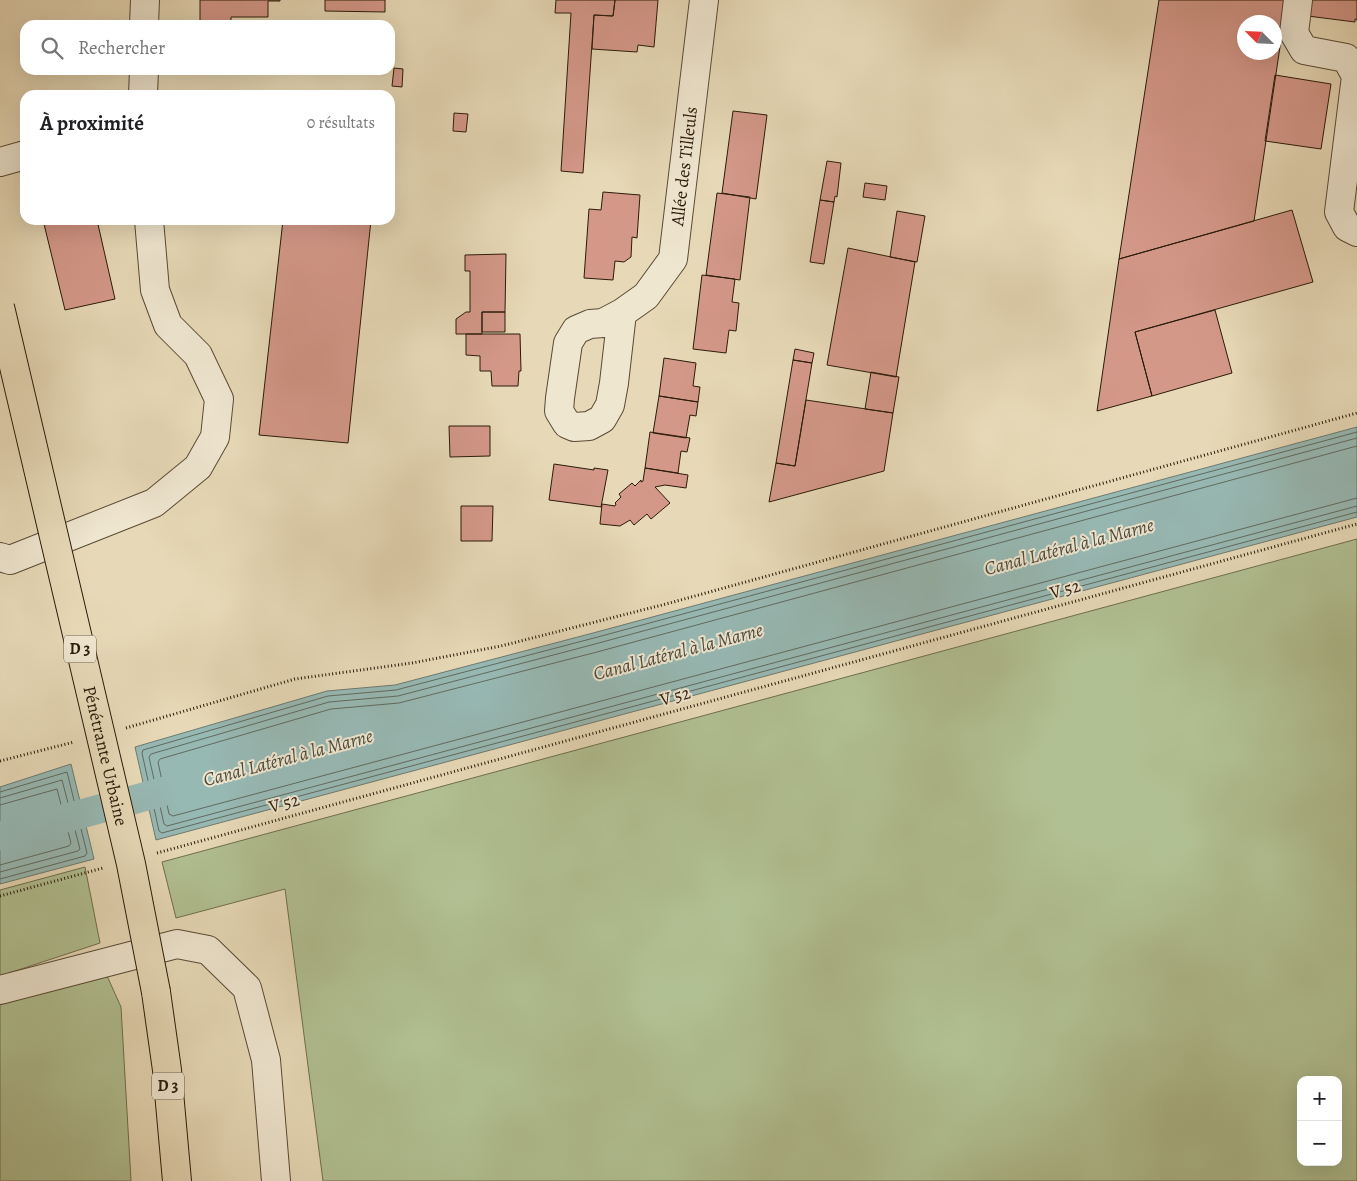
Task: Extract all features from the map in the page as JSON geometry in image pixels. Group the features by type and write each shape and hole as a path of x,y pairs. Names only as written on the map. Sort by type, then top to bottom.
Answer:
{"main road":[{"name":"Pénétrante Urbaine","path":"0,307 131,864 156,992 167,1070 177,1181"}],"street":[{"path":"144,0 144,20"},
{"name":"Allée des Tilleuls","path":"622,313 646,296 673,259 704,0"},
{"path":"1298,0 1294,33 1304,50 1346,58 1356,76 1339,212 1347,227 1357,232"},
{"path":"143,90 144,75"},
{"path":"0,162 20,156"},
{"path":"0,557 10,560 154,504 198,467 215,437 220,399 198,355 168,325 155,290 149,225"},
{"path":"0,990 177,944 208,950 247,988 266,1060 276,1181"}],"path":[{"path":"120,730 295,679 421,662 501,646 979,518 1357,413"},
{"name":"V 52","path":"154,854 1357,524"},
{"path":"0,761 83,739"},
{"path":"0,896 106,867"}],"green space":[{"path":"1357,539 1357,1181 323,1181 285,889 176,918 162,862"},
{"path":"85,867 100,943 0,976 0,890"},
{"path":"103,967 121,1007 131,1181 0,1181 0,996"}],"water":[{"path":"1357,427 1357,517 156,840 135,747 327,691 395,685"},
{"path":"71,764 94,859 0,884 0,787"}],"building":[{"path":"200,0 280,0 268,1 268,17 231,17 231,20 200,20"},
{"path":"325,0 385,0 385,12 325,11"},
{"path":"556,0 615,0 613,16 594,15 583,173 561,171 571,13 555,13"},
{"path":"615,0 658,0 654,47 638,45 637,52 592,49 594,15 613,16"},
{"path":"1159,0 1287,0 1282,33 1282,15 1237,15 1237,60 1278,60 1254,221 1119,259"},
{"path":"1310,0 1357,0 1357,20 1355,19 1355,22 1308,16"},
{"path":"395,68 403,69 402,87 392,86"},
{"path":"1275,75 1331,84 1321,149 1265,141"},
{"path":"733,111 767,115 756,199 722,193"},
{"path":"454,113 468,114 466,132 453,131"},
{"path":"827,161 841,163 837,197 835,196 834,202 820,200"},
{"path":"865,183 887,186 885,200 863,197"},
{"path":"603,192 640,195 637,238 632,237 631,257 624,262 615,261 613,280 584,278 589,209 601,210"},
{"path":"717,193 750,197 740,280 706,275"},
{"path":"820,200 834,202 824,264 810,262"},
{"path":"1292,210 1313,282 1135,332 1152,396 1097,411 1119,259"},
{"path":"897,211 925,216 917,262 890,257"},
{"path":"44,225 98,225 115,299 65,310"},
{"path":"282,225 370,225 348,443 259,435"},
{"path":"848,248 915,262 896,377 827,365"},
{"path":"506,254 505,312 482,312 482,334 456,334 456,319 466,312 470,312 470,271 465,271 465,255"},
{"path":"702,275 735,279 732,302 739,303 736,331 729,330 726,353 693,349"},
{"path":"1215,310 1232,373 1152,396 1135,332"},
{"path":"482,312 505,312 505,332 482,332"},
{"path":"466,334 520,334 521,371 519,371 518,386 492,386 491,371 480,371 480,356 466,355"},
{"path":"795,349 814,353 812,363 793,360"},
{"path":"664,358 696,363 693,386 700,387 698,402 659,396"},
{"path":"793,360 812,363 795,466 776,463"},
{"path":"871,372 899,377 893,413 865,409"},
{"path":"659,396 698,402 696,416 690,415 686,438 653,433"},
{"path":"806,400 893,413 884,471 769,502 776,463 795,466"},
{"path":"449,426 490,426 490,456 450,457"},
{"path":"650,432 690,438 687,452 681,451 678,473 645,468"},
{"path":"554,464 594,470 594,468 608,470 601,507 549,500"},
{"path":"645,468 688,475 686,488 665,485 655,487 670,503 651,519 647,514 634,525 630,520 620,526 600,524 602,504 615,506 615,503 621,497 619,494 632,483 635,486 641,480 641,482 643,481"},
{"path":"461,506 493,506 492,541 461,541"}],"waterway":[{"name":"Canal Latéral à la Marne","path":"0,836 184,786"}]}
